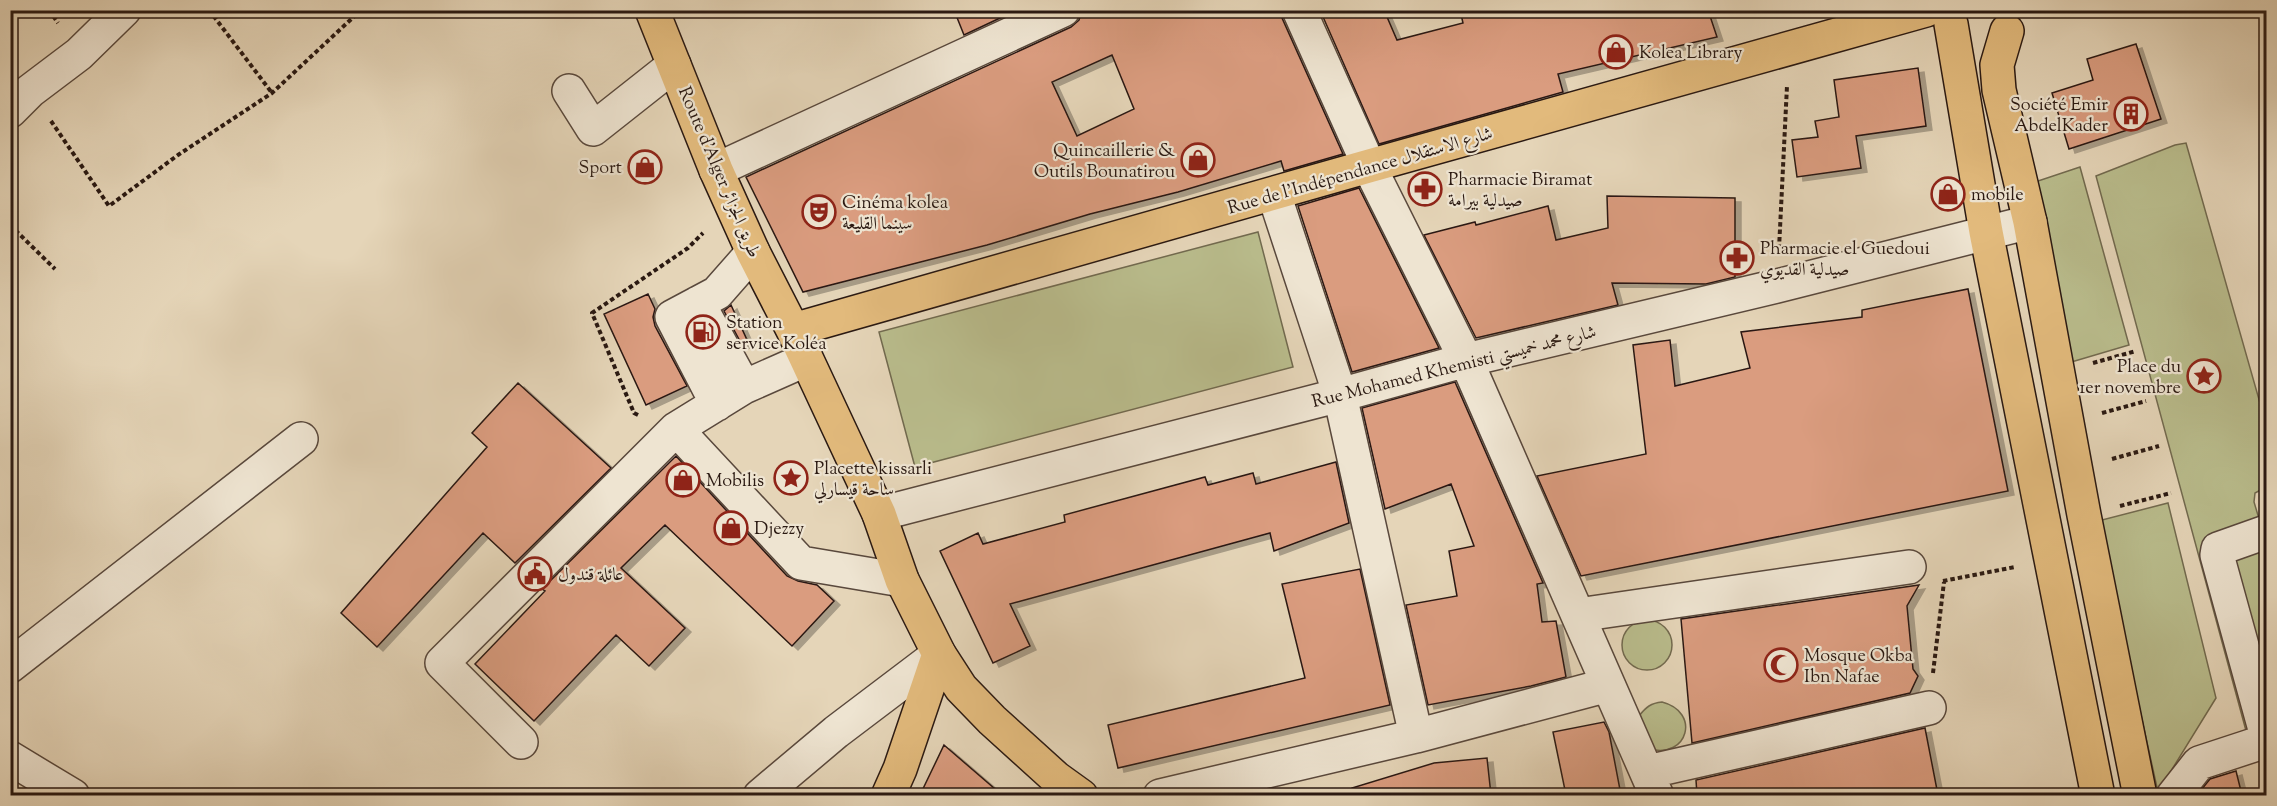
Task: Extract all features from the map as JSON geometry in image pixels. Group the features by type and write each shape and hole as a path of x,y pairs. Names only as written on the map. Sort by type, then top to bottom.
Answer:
{"main road":[{"name":"Route d'Alger طريق الجزائر","path":"652,10 716,170 879,514 902,580 939,654 961,688 992,720 1056,778 1081,795"},
{"name":"Rue de l'Indépendance شارع الاستقلال","path":"799,345 1369,166 1789,50 1941,15"},
{"path":"1941,15 1957,31 1973,38 1991,39 2013,21"},
{"path":"1941,15 2098,795"},
{"path":"2013,21 2000,51 1997,72 1999,90 2030,222 2084,515 2140,795"},
{"path":"888,795 900,769 939,654"}],"street":[{"path":"20,101 79,54 124,10"},
{"path":"716,170 1063,10"},
{"path":"1299,10 1369,166 1466,360 1652,784 1929,708"},
{"path":"568,91 593,129 674,65"},
{"path":"1274,194 1340,395 1416,736"},
{"name":"Rue Mohamed Khemisti شارع محمد خميستي","path":"879,514 1340,395 1466,360 1777,286 2030,222"},
{"path":"730,396 672,317 717,293 753,252"},
{"path":"521,742 442,663 676,429 730,396 799,345"},
{"path":"676,429 801,563 902,580"},
{"path":"10,666 301,440"},
{"path":"2266,532 2218,549 2217,555 2266,734"},
{"path":"1578,615 1910,567"},
{"path":"760,795 836,732 939,654"},
{"path":"1160,795 1416,736 1608,685"},
{"path":"2173,795 2199,763 2266,741"},
{"path":"10,758 74,795"}],"path":[{"path":"208,10 272,93"},
{"path":"20,101 109,206 178,155 272,93 362,10"},
{"path":"1777,286 1789,50"},
{"path":"10,225 55,269"},
{"path":"2057,374 2136,351"},
{"path":"2067,423 2146,401"},
{"path":"2076,470 2159,446"},
{"path":"2084,515 2171,493"},
{"path":"1929,708 1944,581 2051,560"}],"green space":[{"path":"2186,143 2266,424 2266,487 2255,493 2254,502 2266,542 2266,732 2248,738 2096,176 2175,145"},
{"path":"2080,167 2129,345 2068,363 2035,182"},
{"path":"1258,232 1293,367 915,467 879,332"},
{"path":"2168,503 2216,698 2158,792 2098,521"},
{"path":"1647,620 1656,622 1667,631 1672,645 1670,654 1661,665 1647,670 1638,668 1627,659 1622,645 1624,636 1633,625"},
{"path":"1662,702 1674,707 1682,715 1685,733 1681,741 1673,747 1663,750 1650,749 1639,716 1649,706"}],"building":[{"path":"954,10 1017,10 964,35"},
{"path":"1082,10 1281,10 1282,18 1343,154 1284,171 1281,161 987,245 803,292 746,177 1071,27 1079,20","holes":["1112,55 1134,109 1077,136 1052,82"]},
{"path":"1320,10 1384,10 1397,40 1463,23 1460,10 1708,10 1717,37 1558,74 1563,92 1379,144"},
{"path":"2136,44 2161,119 2069,149 2052,93 2093,80 2087,59"},
{"path":"1918,68 1926,126 1856,136 1861,168 1797,177 1792,140 1818,137 1815,121 1839,117 1834,80"},
{"path":"1359,188 1439,348 1352,372 1298,206"},
{"path":"1607,196 1735,198 1735,277 1706,284 1612,283 1618,305 1476,338 1424,235 1475,222 1476,225 1548,206 1556,240 1608,228"},
{"path":"1968,289 2008,491 1581,576 1537,476 1646,454 1633,345 1670,340 1675,386 1750,368 1741,332 1862,317 1862,310"},
{"path":"648,294 655,309 653,317 655,326 687,386 646,405 604,314"},
{"path":"731,305 748,342 742,345 724,311"},
{"path":"1455,382 1543,583 1537,584 1542,622 1556,621 1566,677 1531,686 1428,705 1406,605 1457,596 1449,551 1474,546 1451,484 1385,509 1362,408"},
{"path":"518,383 611,468 515,563 483,533 377,647 341,613 487,447 472,433"},
{"path":"676,456 787,576 817,585 834,601 792,646 665,525 621,568 685,628 649,666 616,635 534,721 475,664 545,591 542,589"},
{"path":"1336,462 1349,523 1274,551 1270,533 1010,604 1030,646 993,663 940,551 978,533 983,544 1065,522 1064,515 1205,477 1208,485 1253,473 1256,484"},
{"path":"1360,569 1390,705 1118,768 1108,725 1305,678 1282,584"},
{"path":"1919,585 1907,606 1913,669 1918,676 1910,693 1692,743 1681,619"},
{"path":"1604,722 1609,732 1621,795 1566,795 1553,732"},
{"path":"1925,728 1938,795 1697,795 1696,780"},
{"path":"944,745 1002,795 920,795"},
{"path":"1487,758 1491,795 1353,795 1352,788 1434,763"},
{"path":"2236,771 2242,795 2197,795 2210,779"}],"place":[{"name":"Kolea Library","path":"1616,52"},
{"name":"Société Emir AbdelKader","path":"2131,114"},
{"name":"Quincaillerie & Outils Bounatirou","path":"1198,160"},
{"name":"Sport","path":"645,167"},
{"name":"Pharmacie Biramat صيدلية بيرامة","path":"1425,189"},
{"name":"mobile","path":"1948,194"},
{"name":"Cinéma kolea سينما القليعة","path":"819,212"},
{"name":"Pharmacie el Guedoui صيدلية القديوي","path":"1737,258"},
{"name":"Station service Koléa","path":"703,332"},
{"name":"Place du 1er novembre","path":"2204,376"},
{"name":"Placette kissarli ساحة قيسارلي","path":"791,478"},
{"name":"Mobilis","path":"683,480"},
{"name":"Djezzy","path":"731,528"},
{"name":"عائلة قندول","path":"535,574"},
{"name":"Mosque Okba Ibn Nafae","path":"1781,665"}]}
